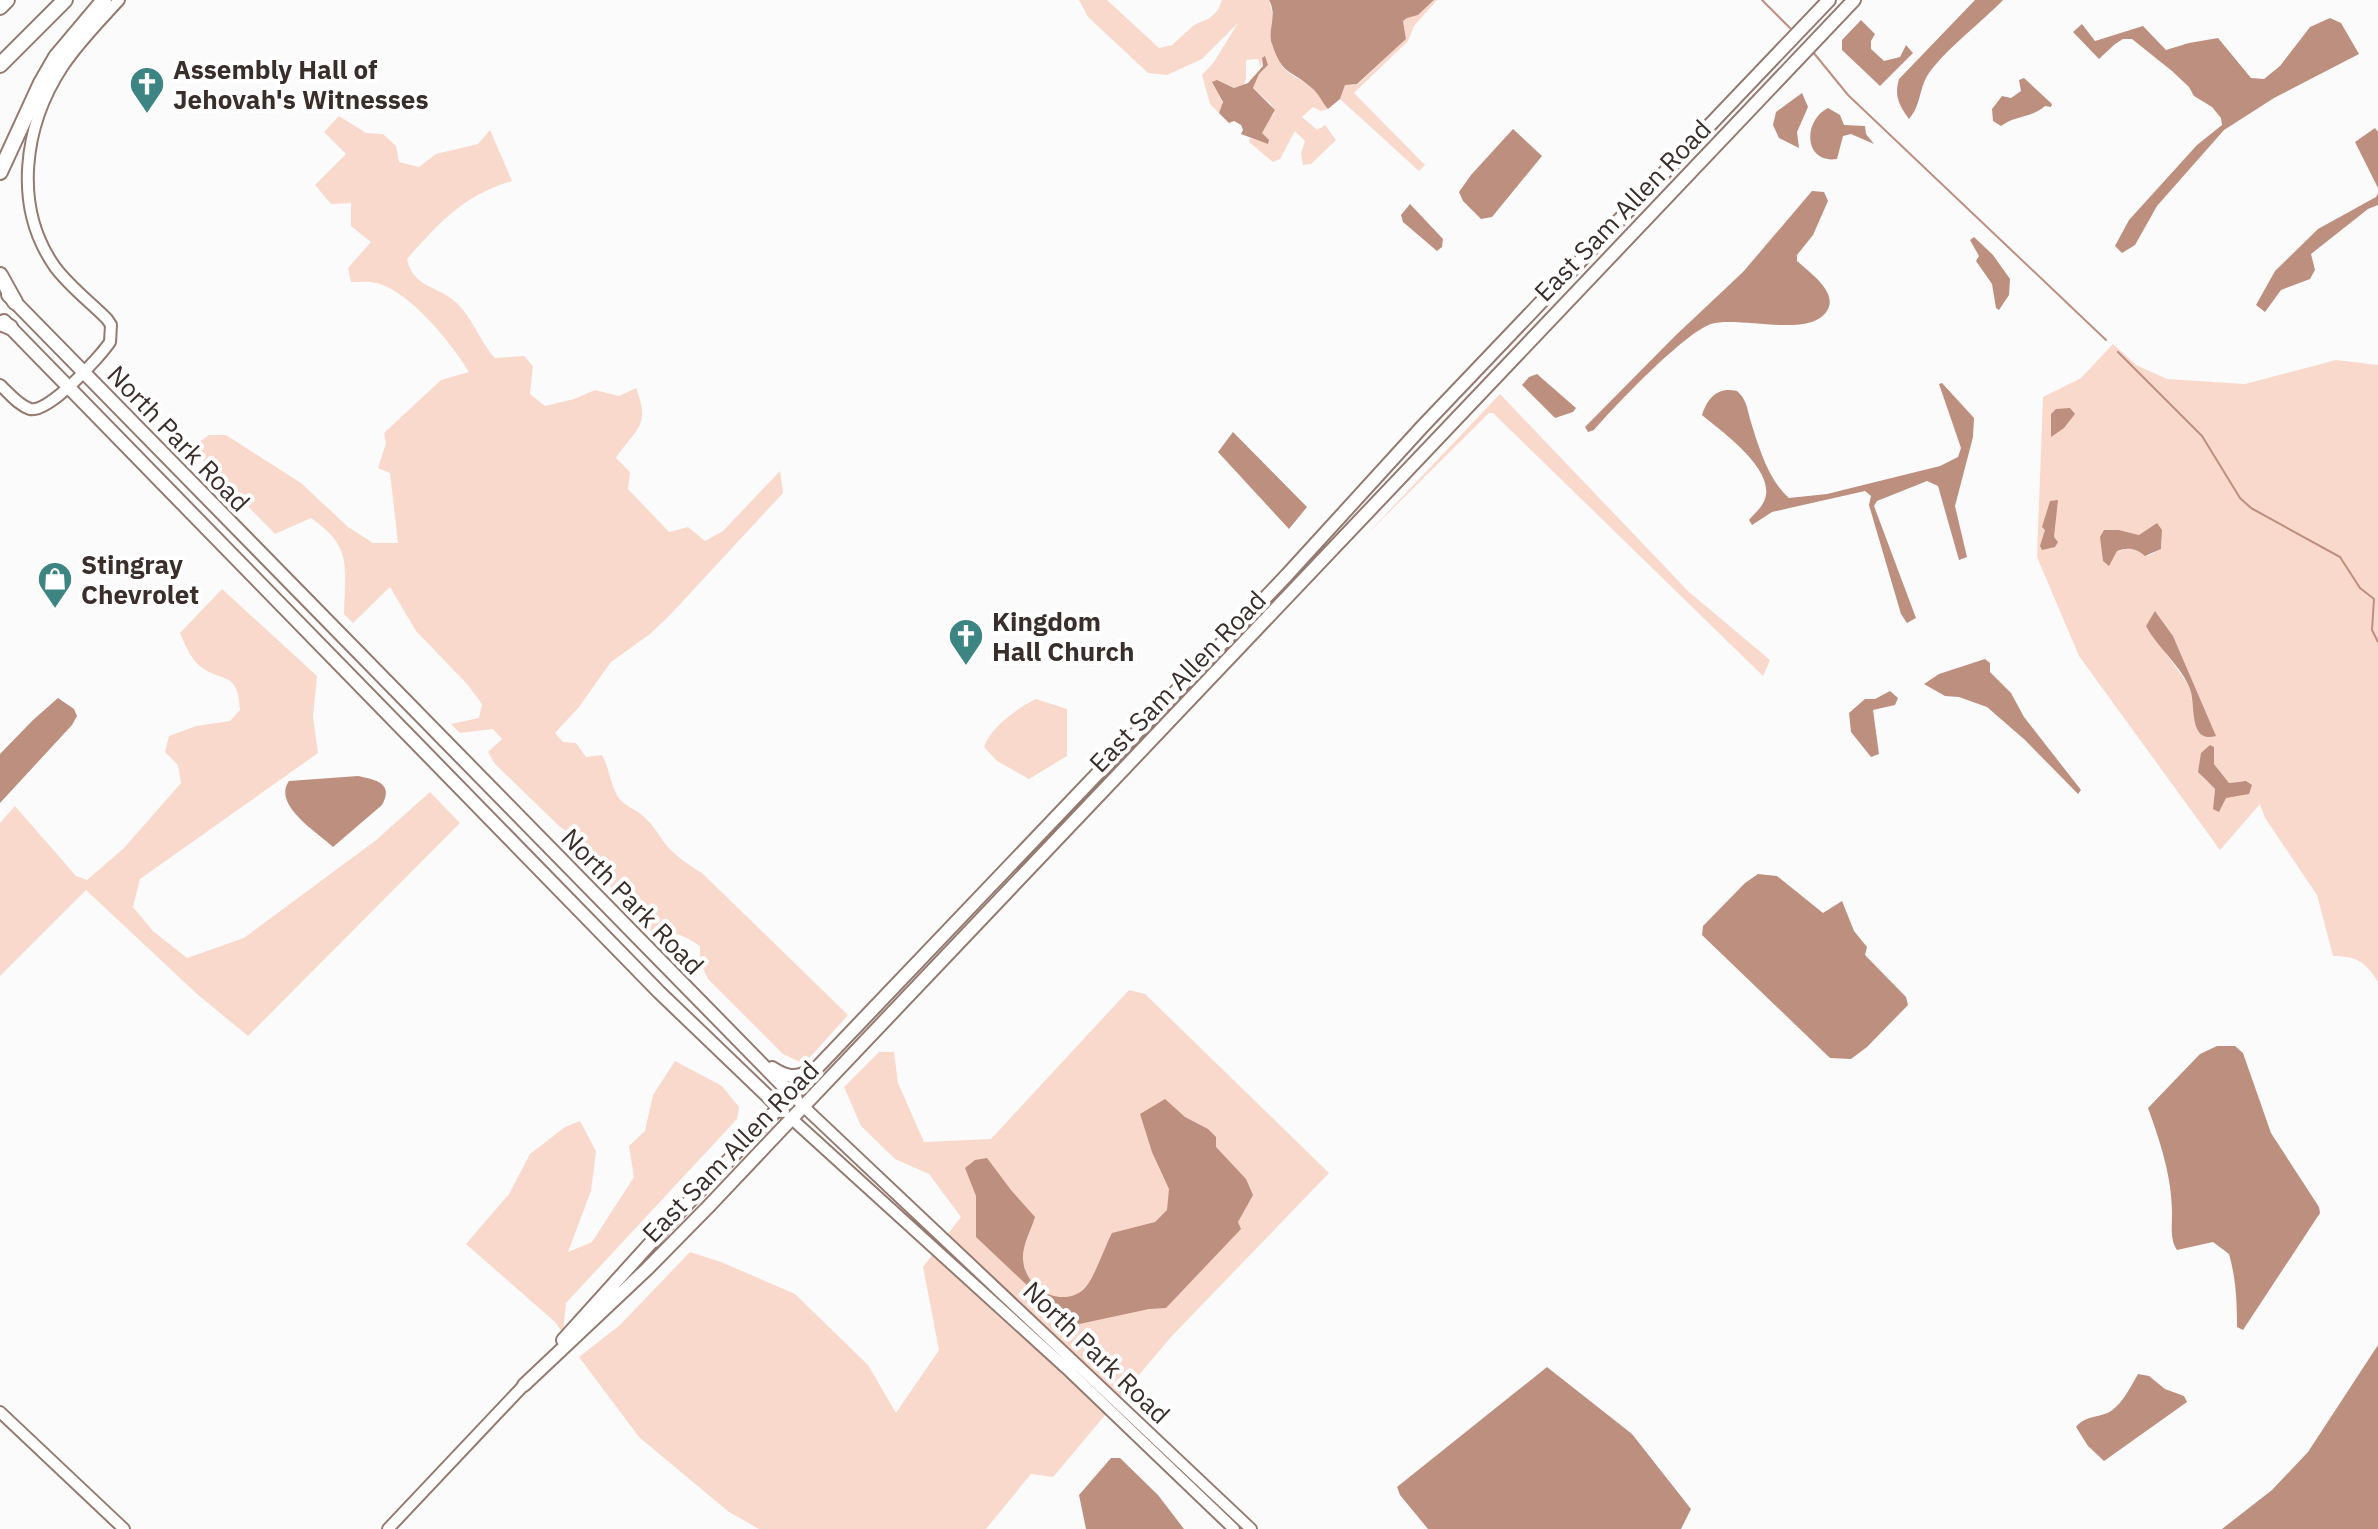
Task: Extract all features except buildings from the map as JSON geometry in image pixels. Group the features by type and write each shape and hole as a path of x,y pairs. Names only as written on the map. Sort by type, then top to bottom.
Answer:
{"highway":[{"path":"0,7 7,0"},
{"path":"0,65 65,0"},
{"path":"0,172 56,57 104,0"},
{"path":"0,275 15,302"}],"main road":[{"name":"East Sam Allen Road","path":"524,1385 645,1248 1829,0"},
{"name":"East Sam Allen Road","path":"524,1385 647,1269 792,1119 1304,581 1457,414 1854,0"},
{"name":"North Park Road","path":"0,287 803,1106"},
{"name":"North Park Road","path":"3,322 648,982 792,1119"},
{"path":"758,1061 782,1075 793,1077 819,1065"}],"street":[{"path":"0,385 21,405 35,410 48,405 110,342 111,325 63,276 46,252 27,192 28,161 39,115 50,88 78,46 119,0"},
{"name":"North Park Road","path":"803,1106 1251,1529"},
{"name":"North Park Road","path":"792,1119 1066,1368 1234,1529"},
{"name":"East Sam Allen Road","path":"388,1529 524,1385"},
{"path":"0,1412 124,1529"}],"shaded area":[{"path":"1079,0 1107,0 1159,48 1172,45 1194,25 1210,18 1222,0 1269,0 1274,21 1272,45 1278,52 1281,65 1312,88 1328,109 1321,111 1313,107 1302,117 1317,130 1325,125 1336,140 1311,164 1303,165 1301,153 1305,141 1295,131 1280,159 1273,162 1249,142 1250,138 1269,143 1262,134 1267,121 1275,113 1271,104 1253,88 1259,74 1268,65 1262,58 1261,68 1258,59 1246,60 1243,86 1234,88 1217,80 1216,87 1223,105 1219,113 1210,104 1202,75 1214,62 1238,23 1202,59 1167,75 1148,73 1088,17"},
{"path":"1269,0 1434,0 1418,15 1403,21 1406,39 1357,84 1345,85 1340,99 1328,109 1313,89 1288,71 1276,55 1271,39 1273,12"},
{"path":"1437,0 1414,26 1408,41 1354,93 1425,165 1419,171 1340,99 1345,85 1358,84 1406,39 1403,21 1418,15"},
{"path":"1975,0 2003,0 1936,64 1926,78 1909,119 1898,100 1899,79"},
{"path":"2330,18 2341,23 2359,54 2274,98 2224,130 2157,206 2135,245 2122,253 2115,246 2129,220 2197,145 2222,125 2221,118 2212,107 2194,96 2172,71 2132,39 2123,39 2099,59 2073,32 2082,24 2095,41 2143,26 2166,50 2218,38 2251,78 2264,79 2280,66 2310,27"},
{"path":"1861,20 1875,34 1871,49 1884,61 1900,57 1906,45 1913,53 1880,86 1842,50 1842,40"},
{"path":"1265,56 1268,65 1259,74 1253,88 1275,110 1262,133 1269,140 1268,144 1241,134 1241,125 1234,121 1229,123 1219,113 1223,102 1212,82 1217,80 1234,88 1248,83 1263,66 1262,58"},
{"path":"2024,78 2052,104 2051,107 2045,106 2001,126 1993,121 1992,109 2002,96 2011,98 2021,91 2019,80"},
{"path":"1802,93 1808,107 1797,132 1799,148 1779,138 1773,125 1776,112"},
{"path":"1828,108 1840,115 1844,125 1865,126 1866,134 1874,144 1851,134 1843,136 1837,159 1818,155 1810,140 1811,131 1814,122"},
{"path":"339,116 366,133 383,134 396,146 399,162 419,167 436,154 478,144 490,130 512,181 480,194 454,211 407,259 410,268 419,280 460,306 495,358 524,356 533,366 530,394 545,406 595,390 619,396 636,388 642,419 616,458 630,472 628,489 669,532 688,527 705,541 723,531 780,471 783,493 670,615 611,662 579,707 555,733 563,742 576,743 586,757 602,755 620,800 647,819 671,850 702,873 848,1015 804,1064 783,1054 708,979 700,962 700,946 674,934 646,931 640,917 585,861 579,840 559,826 495,764 488,752 502,739 493,729 460,733 451,724 479,718 482,704 416,631 390,587 353,623 344,614 344,559 325,529 311,518 275,534 191,448 209,435 226,435 301,483 348,527 373,543 398,543 390,473 378,468 386,443 384,433 441,380 469,372 429,320 402,296 376,283 351,282 348,268 371,242 351,226 351,203 331,204 315,185 346,154 324,132"},
{"path":"2375,128 2378,132 2378,188 2355,142"},
{"path":"1513,129 1542,156 1492,217 1481,219 1463,201 1459,192"},
{"path":"1812,191 1824,192 1828,201 1813,235 1797,255 1797,261 1829,295 1828,309 1820,318 1792,325 1711,324 1668,355 1594,430 1588,432 1585,427 1743,272"},
{"path":"2378,193 2378,205 2368,209 2311,254 2315,270 2310,279 2281,290 2265,312 2256,305 2275,271 2318,229 2376,197"},
{"path":"1410,204 1443,239 1442,247 1437,251 1403,222 1401,215"},
{"path":"1974,237 1993,255 2010,279 2009,295 1999,310 1992,284 1976,261 1979,256 1970,240"},
{"path":"2113,344 2136,365 2167,379 2245,384 2336,360 2378,365 2378,982 2360,962 2333,956 2317,895 2265,818 2260,804 2220,850 2079,656 2037,557 2043,397 2081,378","holes":["2148,529 2162,538 2161,549 2148,556 2133,548 2117,551 2119,530 2139,535","2156,612 2173,636 2215,735 2193,708 2190,687 2146,626","2214,748 2214,764 2229,783 2242,781 2243,795 2226,797 2213,809 2215,789 2202,777"]},
{"path":"1537,374 1576,408 1573,412 1555,418 1522,385"},
{"path":"1942,383 1974,418 1973,437 1955,506 1967,557 1959,560 1938,486 1927,481 1877,501 1874,506 1916,618 1907,623 1901,614 1869,505 1871,496 1865,491 1772,512 1752,525 1749,520 1762,505 1766,493 1764,480 1747,455 1702,415 1707,403 1719,392 1737,391 1746,404 1765,462 1782,491 1789,498 1827,494 1940,466 1958,457 1961,448 1939,384"},
{"path":"1500,394 1689,592 1770,660 1763,676 1493,413 1489,413 1367,534"},
{"path":"2070,408 2075,414 2064,428 2051,437 2051,414 2056,409"},
{"path":"1233,432 1307,507 1289,529 1218,452"},
{"path":"2058,500 2054,537 2058,542 2055,547 2042,550 2040,546 2045,530 2042,527 2050,501"},
{"path":"2157,523 2162,530 2161,549 2145,556 2135,550 2121,550 2117,551 2109,566 2103,561 2100,537 2104,530 2139,535"},
{"path":"222,589 317,676 313,717 318,753 140,879 133,907 153,931 187,958 244,938 375,841 430,792 460,823 248,1036 197,994 86,890 0,976 0,823 15,806 76,876 87,880 124,848 181,783 178,765 165,752 169,736 196,726 230,721 240,710 236,688 228,679 196,663 180,633"},
{"path":"2155,611 2173,636 2216,736 2207,737 2197,729 2187,681 2146,626"},
{"path":"1985,659 1990,663 1990,672 2011,693 2024,717 2081,790 2078,794 2025,740 1987,707 1959,697 1945,696 1924,684 1939,674"},
{"path":"1890,691 1898,698 1895,705 1873,710 1879,754 1871,757 1851,732 1849,713 1865,699 1875,699"},
{"path":"58,698 74,709 77,716 0,803 0,754"},
{"path":"1036,699 1067,709 1067,756 1029,779 997,761 984,747 999,726"},
{"path":"2210,745 2214,747 2214,764 2229,783 2246,781 2252,785 2249,794 2226,798 2219,812 2213,809 2215,789 2198,772 2201,753"},
{"path":"358,776 381,784 386,792 385,798 382,805 333,847 299,817 286,799 285,790 289,781"},
{"path":"1758,874 1777,876 1823,913 1842,901 1854,931 1867,947 1865,955 1906,997 1908,1005 1851,1059 1830,1058 1702,935 1703,926"},
{"path":"1129,990 1145,994 1329,1173 1171,1337 1053,1477 1031,1474 986,1529 759,1529 729,1512 639,1437 579,1357 620,1325 690,1252 795,1294 868,1365 896,1413 939,1350 923,1267 961,1217 929,1174 895,1159 861,1126 844,1087 879,1052 894,1052 898,1083 924,1142 991,1139"},
{"path":"2217,1046 2235,1046 2243,1053 2271,1133 2320,1213 2243,1330 2237,1327 2236,1290 2229,1254 2213,1242 2177,1250 2175,1246 2168,1173 2148,1108 2200,1054"},
{"path":"675,1061 722,1086 739,1107 737,1119 566,1303 563,1333 555,1322 466,1244 509,1194 530,1154 565,1127 580,1121 596,1151 591,1191 568,1252 592,1242 634,1177 629,1146 645,1131 653,1095"},
{"path":"1165,1099 1185,1117 1208,1129 1216,1137 1216,1147 1246,1179 1253,1195 1238,1222 1241,1229 1166,1308 1070,1326 976,1237 976,1196 965,1168 975,1160 987,1158 1035,1217 1023,1254 1029,1278 1044,1292 1054,1296 1074,1295 1091,1280 1112,1233 1155,1222 1167,1210 1169,1189 1152,1152 1140,1114"},
{"path":"2378,1345 2378,1529 2222,1529 2272,1490 2308,1452"},
{"path":"1547,1367 1632,1434 1691,1509 1681,1529 1428,1529 1397,1487"},
{"path":"2138,1374 2149,1376 2165,1389 2184,1396 2187,1402 2104,1461 2088,1446 2076,1427 2084,1420 2115,1408"},
{"path":"1111,1458 1120,1458 1158,1495 1184,1529 1086,1529 1079,1495"}],"waterway":[{"path":"1762,0 1790,28"},
{"path":"1813,52 1848,95 2106,340"},
{"path":"2118,352 2202,436 2240,498 2251,508 2340,557 2360,588 2374,599 2372,630 2378,642"}],"place":[{"name":"Assembly Hall of Jehovah's Witnesses","path":"147,115"},
{"name":"Stingray Chevrolet","path":"55,610"},
{"name":"Kingdom Hall Church","path":"966,667"}]}
